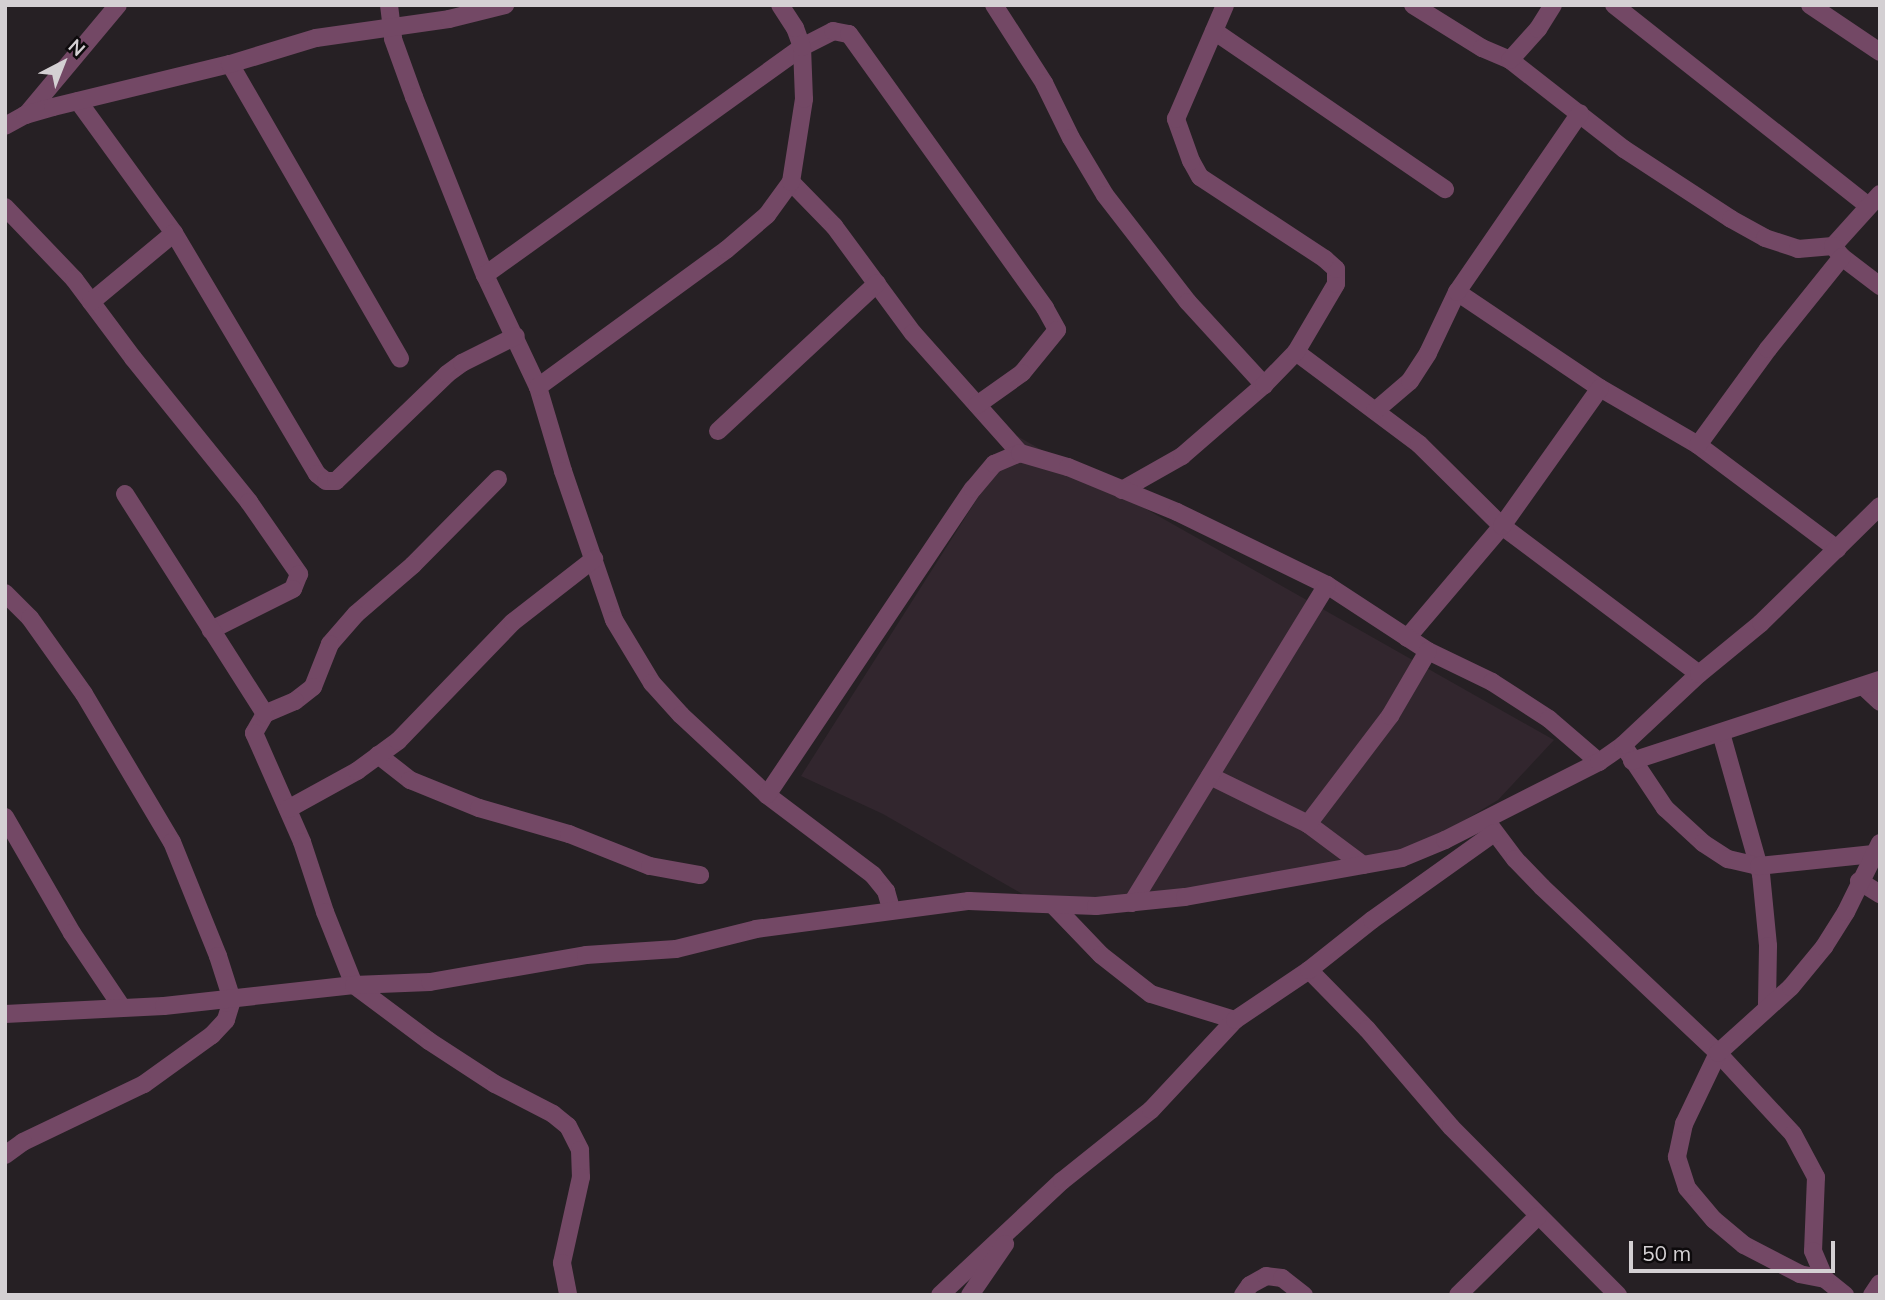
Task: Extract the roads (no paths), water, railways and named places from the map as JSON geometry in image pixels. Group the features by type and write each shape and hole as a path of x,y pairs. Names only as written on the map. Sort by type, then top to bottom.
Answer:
{"street":[{"path":"25,115 118,5"},
{"path":"389,5 392,27 414,97 485,275 538,387 614,620 652,683 681,715 767,795 873,875 886,891 891,909"},
{"path":"5,126 25,115 230,64 316,38 449,19 505,5"},
{"path":"538,387 726,250 768,215 791,182 804,99 802,47 780,5"},
{"path":"994,5 1044,83 1105,195 1188,302 1264,385"},
{"path":"1122,490 1182,456 1264,385 1296,352 1336,284 1336,269 1200,177 1191,161 1176,119 1225,5"},
{"path":"1413,5 1482,48 1510,60 1624,149 1765,239 1797,249 1838,252 1880,286"},
{"path":"1510,60 1538,29 1553,5"},
{"path":"1614,5 1873,200 1698,444"},
{"path":"1810,5 1880,52"},
{"path":"485,275 802,47 833,31 849,34 1022,275 1056,330 1022,373 977,405"},
{"path":"1214,31 1445,189"},
{"path":"230,64 400,358"},
{"path":"78,101 174,233 317,474 326,481 336,481 455,369 516,336"},
{"path":"1375,411 1410,382 1428,354 1457,292 1580,113"},
{"path":"791,182 834,226 913,333 1020,453 1068,467 1177,512 1327,585 1428,651 1492,682 1549,719 1599,762"},
{"path":"5,207 91,302 250,502 299,574 293,589 211,630"},
{"path":"91,302 174,233"},
{"path":"718,431 877,283"},
{"path":"1457,292 1600,388 1698,444 1837,549"},
{"path":"1296,352 1419,444 1502,526 1699,674"},
{"path":"1407,638 1502,526 1600,388"},
{"path":"767,795 973,489 994,464 1020,453"},
{"path":"498,479 413,565 356,614 330,644 313,687 295,701 265,714 254,733 288,809 354,985 429,1041 495,1083 553,1114 568,1126 580,1150 581,1178 562,1264 568,1295"},
{"path":"125,494 265,714"},
{"path":"1628,753 1699,674 1761,623 1880,506"},
{"path":"288,809 357,772 398,741 513,622 594,559"},
{"path":"1132,902 1327,585"},
{"path":"5,593 30,618 84,694 172,842 218,956 232,1000 226,1020 212,1035 144,1084 23,1142 5,1155"},
{"path":"1308,824 1390,716 1428,651"},
{"path":"940,1295 1027,1213 1151,1110 1235,1020 1309,970 1490,826 1599,762 1721,733 1872,684 1880,702"},
{"path":"1721,733 1759,866 1768,946 1767,1006"},
{"path":"1628,753 1665,808 1685,828 1728,859 1759,866 1876,848"},
{"path":"378,755 410,780 479,808 569,834 650,866 700,875"},
{"path":"1210,776 1308,824 1363,865"},
{"path":"5,817 72,933 121,1006"},
{"path":"5,1014 121,1006 164,1006 354,985 430,982 586,955 676,949 756,929 800,925 891,909 969,901 1055,907 1185,897 1402,858 1490,826"},
{"path":"1490,826 1515,859 1611,956 1718,1054 1793,1134 1806,1153 1816,1177 1813,1251 1825,1279"},
{"path":"1845,1295 1825,1279 1800,1273 1744,1245 1714,1220 1688,1188 1677,1157 1697,1091 1718,1054 1767,1006 1791,987 1824,947 1846,912 1876,848"},
{"path":"1860,881 1880,894"},
{"path":"1055,907 1101,955 1135,984 1151,994 1235,1020"},
{"path":"1309,970 1367,1029 1451,1127 1618,1295"},
{"path":"970,1295 1027,1213"},
{"path":"1458,1295 1538,1216"},
{"path":"1242,1295 1250,1285 1266,1276 1282,1278 1304,1295"},
{"path":"1872,1295 1880,1283"}]}
